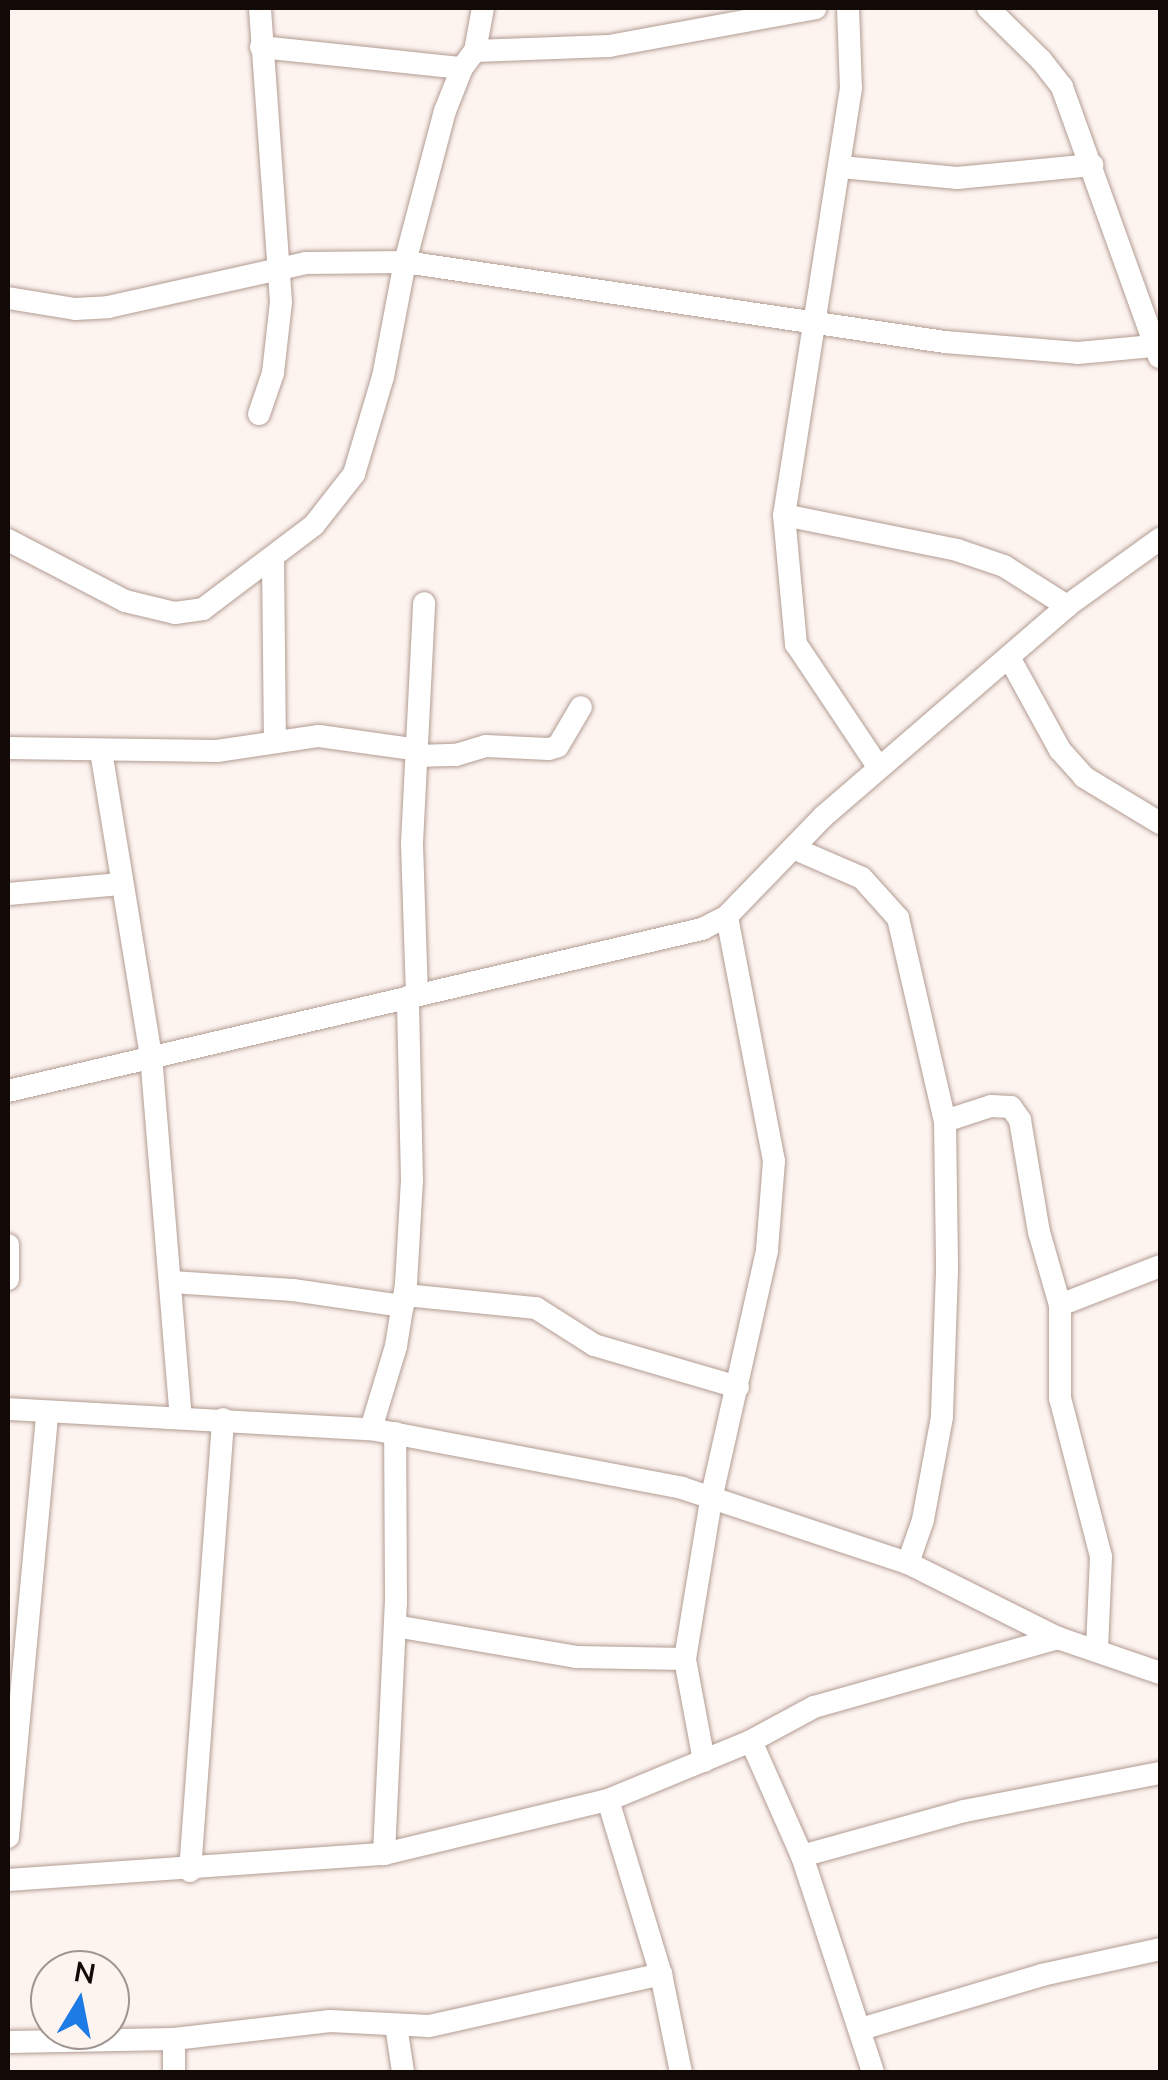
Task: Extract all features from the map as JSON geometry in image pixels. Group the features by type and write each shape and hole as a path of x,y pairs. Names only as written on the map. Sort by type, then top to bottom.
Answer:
{"street":[{"path":"259,414 273,373 280,330 260,8"},
{"path":"8,540 125,601 175,613 203,609 314,525 354,474 383,377 405,262 444,111 468,59 483,8"},
{"path":"260,47 468,59 609,46 816,8"},
{"path":"848,8 851,88 784,514 796,644 879,768"},
{"path":"8,298 75,308 108,307 306,263 405,262 816,327 1078,353 1157,353 1062,87 1041,60 988,8"},
{"path":"840,167 957,178 1092,165"},
{"path":"784,514 957,550 1004,566 1067,606"},
{"path":"8,1091 702,930 726,916 879,768 1067,606 1160,539"},
{"path":"273,558 275,741"},
{"path":"372,1429 404,1301 412,1180 412,843 424,603"},
{"path":"1010,659 1060,750 1084,777 1160,823"},
{"path":"8,748 217,751 319,736 456,756 486,746 558,746 581,706"},
{"path":"101,751 151,1055 181,1418"},
{"path":"793,848 862,878 898,918 944,1120 947,1271 942,1417 923,1520 908,1563"},
{"path":"8,894 122,884"},
{"path":"704,1761 685,1659 712,1495 767,1250 774,1161 726,916"},
{"path":"944,1120 991,1106 1011,1107 1020,1120 1039,1232 1060,1305 1060,1398 1101,1557 1098,1650"},
{"path":"8,1244 8,1280"},
{"path":"1060,1305 1160,1266"},
{"path":"172,1282 536,1308 594,1345 738,1387"},
{"path":"8,1409 372,1429 712,1495 908,1563 1058,1638 1160,1673"},
{"path":"8,1836 46,1413"},
{"path":"190,1871 223,1419"},
{"path":"384,1854 395,1626 396,1433"},
{"path":"395,1626 578,1657 685,1659"},
{"path":"8,1880 190,1871 384,1854 608,1800 751,1741 814,1708 1058,1638"},
{"path":"751,1741 802,1856 874,2072"},
{"path":"802,1856 983,1806 1160,1774"},
{"path":"608,1800 662,1974 680,2072"},
{"path":"861,2029 1042,1975 1160,1950"},
{"path":"8,2042 174,2038 330,2021 455,2023 585,1988 662,1974"},
{"path":"396,2025 403,2072"},
{"path":"174,2038 174,2072"}]}
